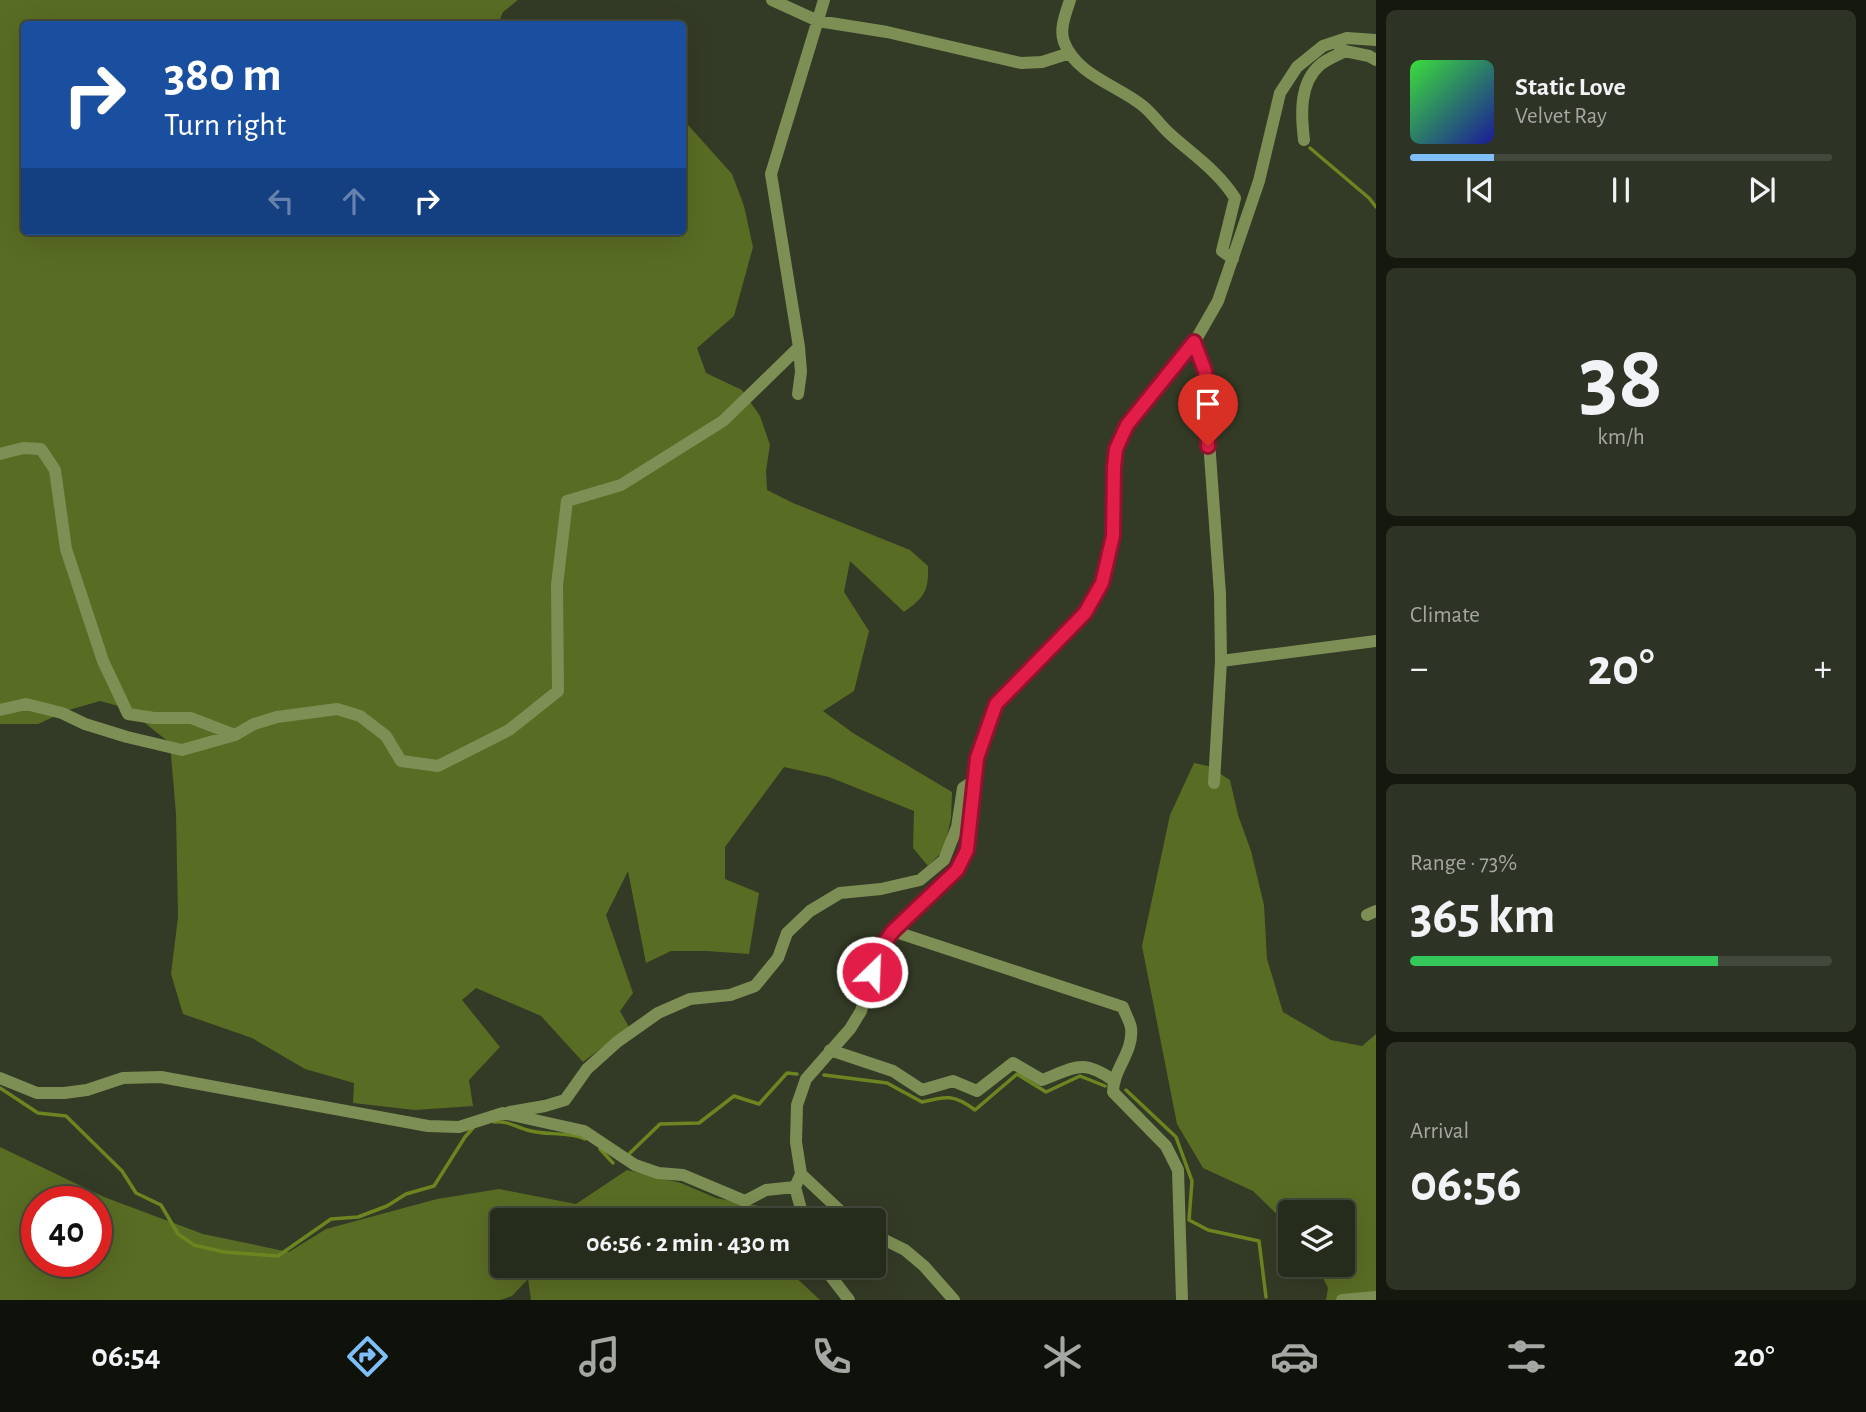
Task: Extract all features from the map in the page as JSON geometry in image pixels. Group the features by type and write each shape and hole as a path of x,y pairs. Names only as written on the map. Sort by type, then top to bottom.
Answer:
{"street":[{"path":"772,0 818,21 887,32 1021,63 1042,62 1070,53"},
{"path":"798,394 801,372 799,347 771,174 824,0"},
{"path":"1070,0 1063,20 1063,41 1070,53 1092,75 1142,106 1223,179 1235,198 1222,251 1233,260"},
{"path":"801,1208 795,1187 801,1174 796,1142 797,1105 806,1079 850,1029 862,1011 878,952 893,931 957,870 967,850 977,758 996,704 1085,613 1102,583 1113,536 1116,449 1127,425 1194,342 1218,301 1259,181 1280,93 1297,67 1322,46 1347,38 1376,40"},
{"path":"1322,46 1369,56 1376,61"},
{"path":"1304,141 1301,115 1305,89 1320,65 1345,51"},
{"path":"1194,342 1205,371 1220,594 1221,661 1214,783"},
{"path":"0,710 26,704 62,713 85,724 127,737 182,750 235,735 254,724 277,717 337,709 360,716 386,736 401,761 438,766 509,730 558,691 557,585 567,501 621,485 723,421 799,347"},
{"path":"0,454 23,448 41,449 55,470 66,549 103,661 128,715 191,718 235,735"},
{"path":"1221,661 1376,641"},
{"path":"0,1078 37,1093 64,1093 87,1090 123,1078 161,1077 428,1126 459,1127 503,1113 565,1100 587,1069 617,1042 658,1013 690,999 730,995 754,986 778,958 787,933 810,911 841,893 881,890 920,880 944,860 957,827 963,788 975,780"},
{"path":"893,931 1123,1007 1131,1028 1130,1048 1113,1080 1113,1092 1166,1146 1178,1170 1182,1300"},
{"path":"830,1050 893,1071 922,1090 953,1081 977,1091 1013,1063 1042,1080 1082,1066 1102,1072 1113,1080"},
{"path":"503,1113 584,1131 635,1165 658,1173 683,1175 745,1201 766,1191 795,1187"},
{"path":"801,1174 837,1208"},
{"path":"886,1240 905,1250 925,1266 954,1300"},
{"path":"832,1278 849,1300"},
{"path":"1342,1300 1376,1297"}],"green space":[{"path":"0,0 518,0 503,12 499,21 21,21 21,235 686,235 686,124 732,174 744,206 753,247 734,316 697,348 706,373 742,390 760,416 770,445 766,471 767,490 910,550 928,566 924,593 904,612 850,561 844,592 869,631 854,691 823,711 853,733 952,792 951,818 944,850 928,866 913,848 914,811 829,777 784,767 725,847 725,879 759,893 749,954 671,951 646,963 628,871 606,915 633,993 620,1011 629,1027 583,1062 541,1016 476,988 462,1000 500,1047 469,1080 473,1106 415,1110 353,1103 354,1083 305,1069 252,1038 183,1014 171,974 178,917 176,814 170,743 126,708 100,701 69,710 38,724 0,724"},
{"path":"1194,763 1208,766 1230,780 1264,905 1267,959 1283,1012 1331,1040 1362,1046 1376,1034 1376,1300 1326,1300 1328,1288 1323,1277 1355,1277 1355,1200 1278,1200 1278,1215 1253,1191 1203,1168 1177,1124 1142,946 1170,815"},
{"path":"0,1147 81,1186 21,1186 21,1277 112,1277 112,1200 203,1234 289,1252 326,1229 437,1199 499,1189 576,1204 627,1170 681,1183 716,1198 764,1208 490,1208 490,1278 796,1278 820,1300 531,1300 528,1279 512,1296 500,1300 0,1300"}],"waterway":[{"path":"1310,148 1376,207"},
{"path":"630,1153 660,1124 699,1123 734,1096 759,1104 787,1073 797,1074"},
{"path":"824,1075 887,1083 922,1102 950,1098 975,1110 1017,1074 1046,1092 1080,1076 1105,1086"},
{"path":"0,1088 38,1113 66,1116 122,1171 136,1193 161,1205 178,1234 194,1245 224,1252 278,1256 331,1219 358,1217 387,1206 406,1194 434,1186 473,1128"},
{"path":"1126,1090 1176,1137 1192,1181 1189,1220 1208,1230 1259,1241 1266,1297"},
{"path":"494,1122 507,1123 534,1132 585,1139"},
{"path":"600,1149 613,1163"}],"route":[{"path":"872,972 878,952 893,931 957,870 967,850 977,758 996,704 1085,613 1102,583 1111,554 1113,536 1116,449 1127,425 1194,342 1205,371 1208,446"}]}
